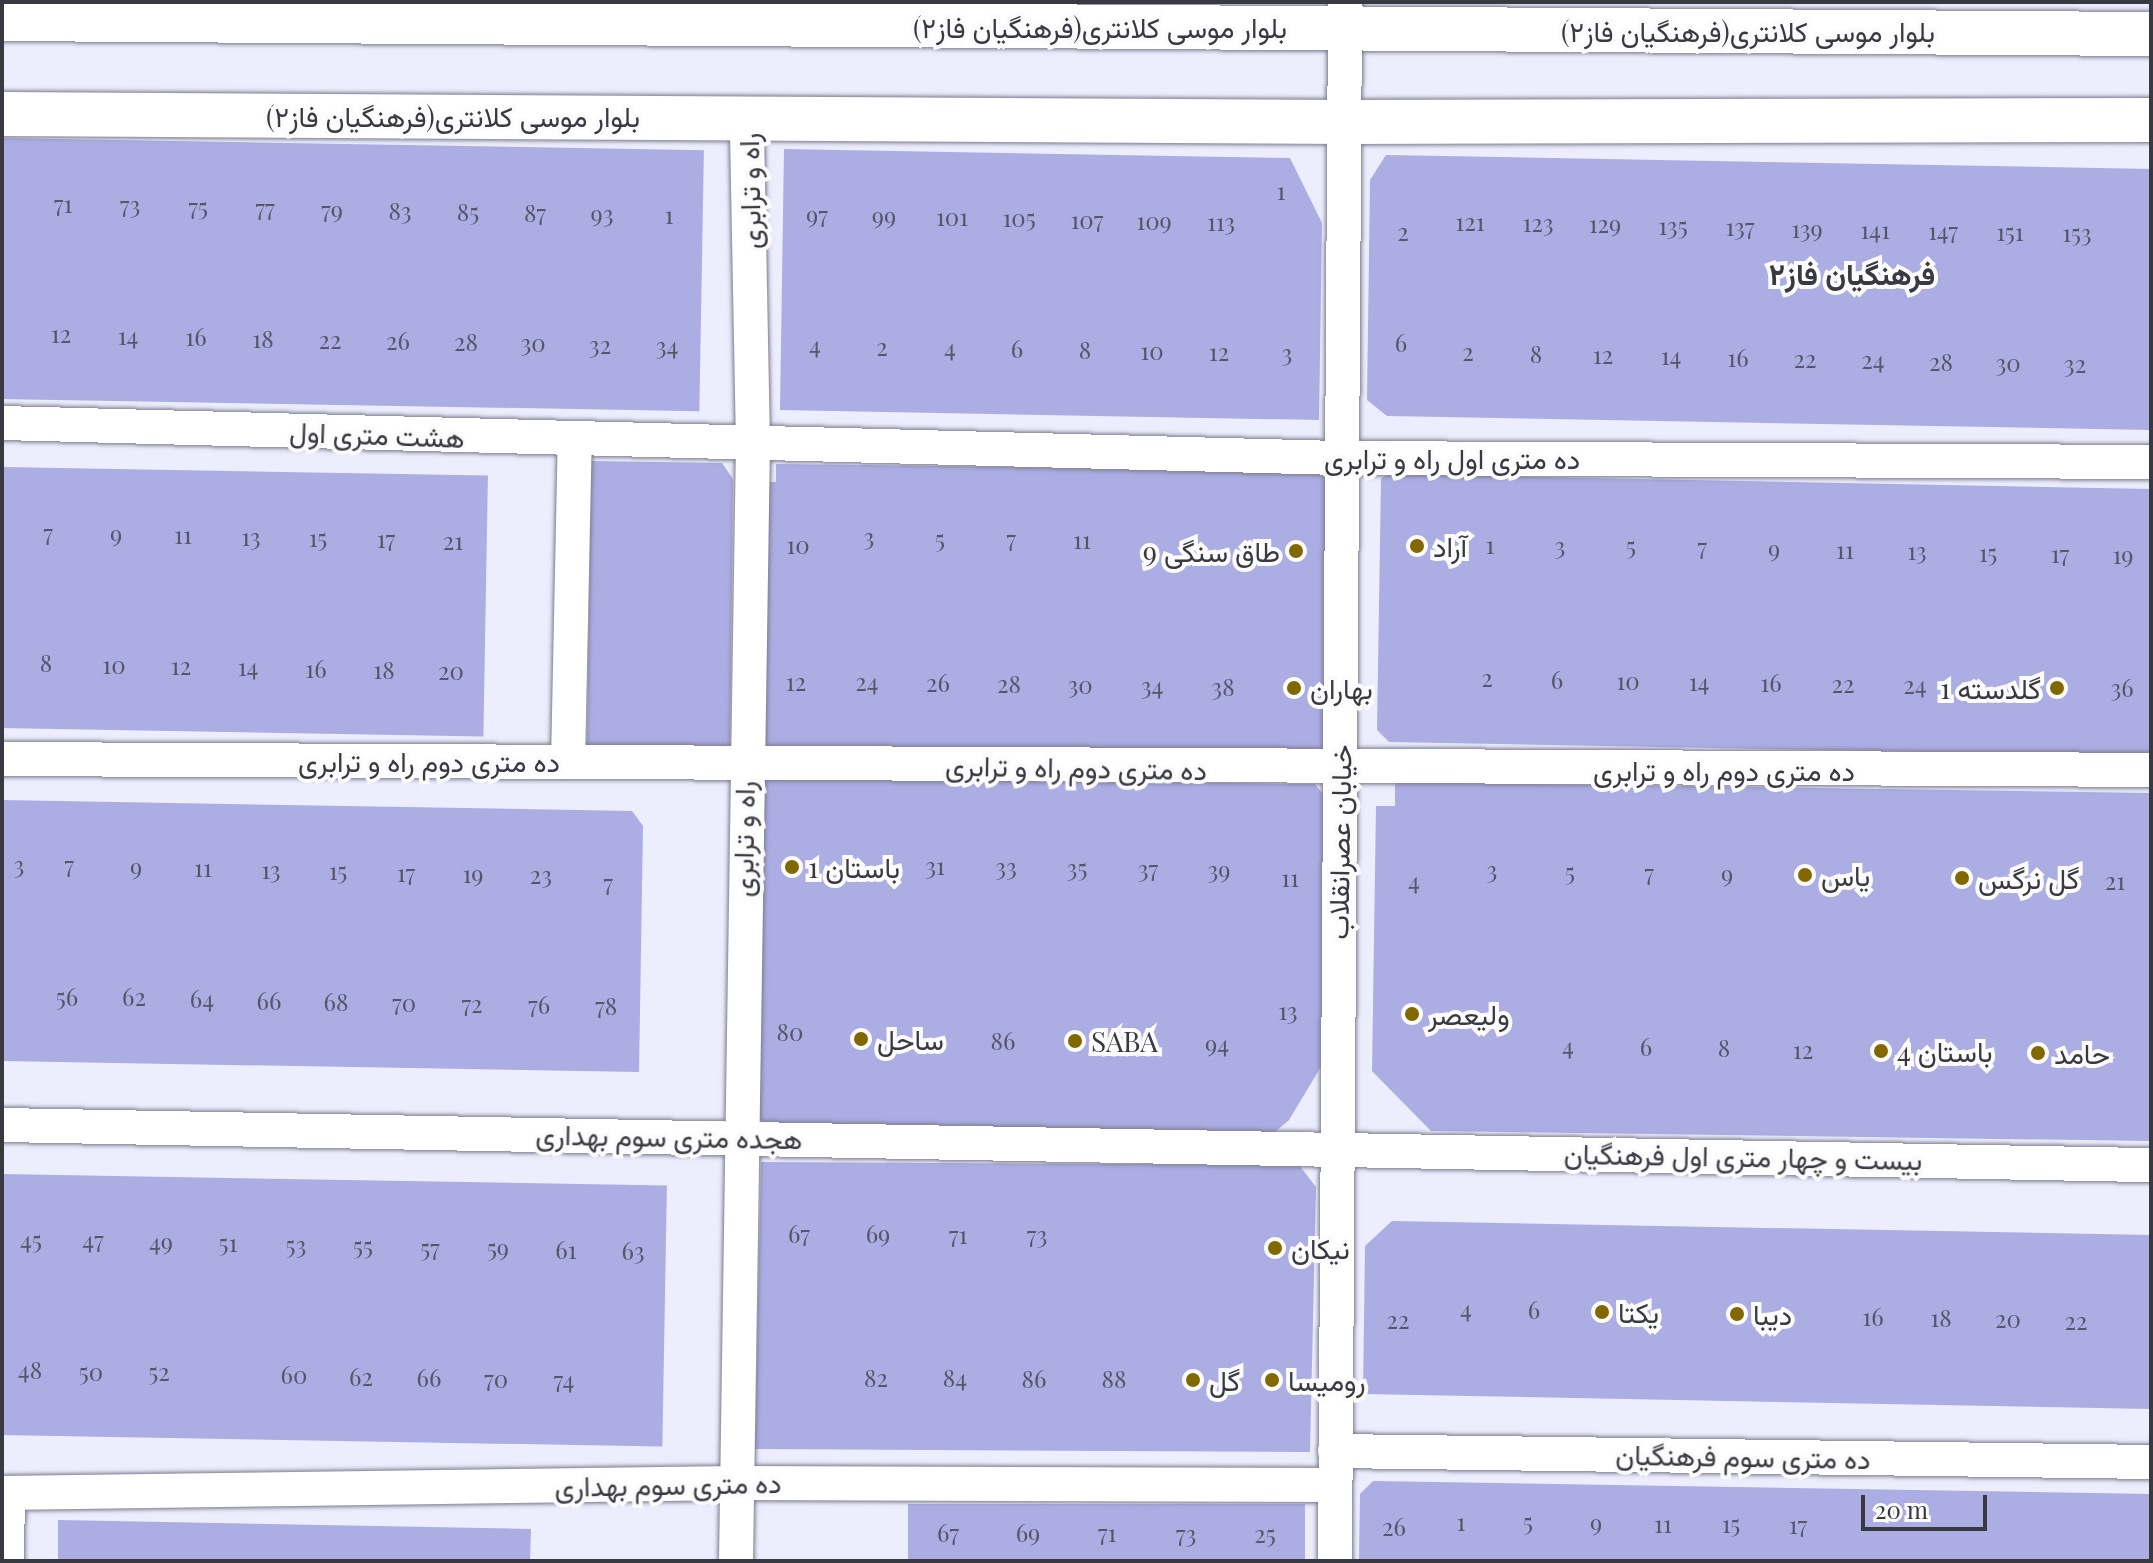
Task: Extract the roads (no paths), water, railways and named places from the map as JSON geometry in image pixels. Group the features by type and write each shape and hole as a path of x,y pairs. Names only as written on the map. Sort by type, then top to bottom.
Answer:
{"main road":[{"name":"بلوار موسی کلانتری(فرهنگیان فاز۲)","path":"2,19 92,11 1346,15 2151,34"},
{"name":"بلوار موسی کلانتری(فرهنگیان فاز۲)","path":"2,114 1347,122 2151,120"}],"street":[{"name":"خیابان عصرانقلاب","path":"1335,1561 1346,15"},
{"name":"راه و ترابری","path":"736,1561 738,1137 753,444 747,117"},
{"name":"هشت متری اول","path":"2,423 753,444"},
{"path":"568,762 575,439"},
{"name":"ده متری اول راه و ترابری","path":"753,444 1343,458 2151,462"},
{"name":"ده متری دوم راه و ترابری","path":"2,759 1340,769 2151,770"},
{"name":"هجده متری سوم بهداری","path":"2,1125 1336,1147"},
{"name":"بیست و چهار متری اول فرهنگیان","path":"1336,1147 2151,1165"},
{"name":"ده متری سوم فرهنگیان","path":"1335,1451 2151,1462"},
{"name":"ده متری سوم بهداری","path":"5,1493 736,1483 1335,1485"},
{"path":"5,1493 7,1561"}],"place":[{"name":"آراد","path":"1417,546"},
{"name":"طاق سنگی 9","path":"1296,551"},
{"name":"بهاران","path":"1294,688"},
{"name":"گلدسته 1","path":"2057,688"},
{"name":"باستان 1","path":"792,867"},
{"name":"یاس","path":"1805,875"},
{"name":"گل نرگس","path":"1962,878"},
{"name":"ولیعصر","path":"1412,1014"},
{"name":"ساحل","path":"861,1039"},
{"name":"SABA","path":"1075,1041"},
{"name":"باستان 4","path":"1881,1051"},
{"name":"حامد","path":"2038,1053"},
{"name":"نیکان","path":"1275,1248"},
{"name":"یکتا","path":"1602,1312"},
{"name":"دیبا","path":"1737,1314"},
{"name":"گل","path":"1193,1380"},
{"name":"رومیسا","path":"1272,1380"}],"district":[{"name":"فرهنگیان فاز۲","path":"1852,273"}]}
